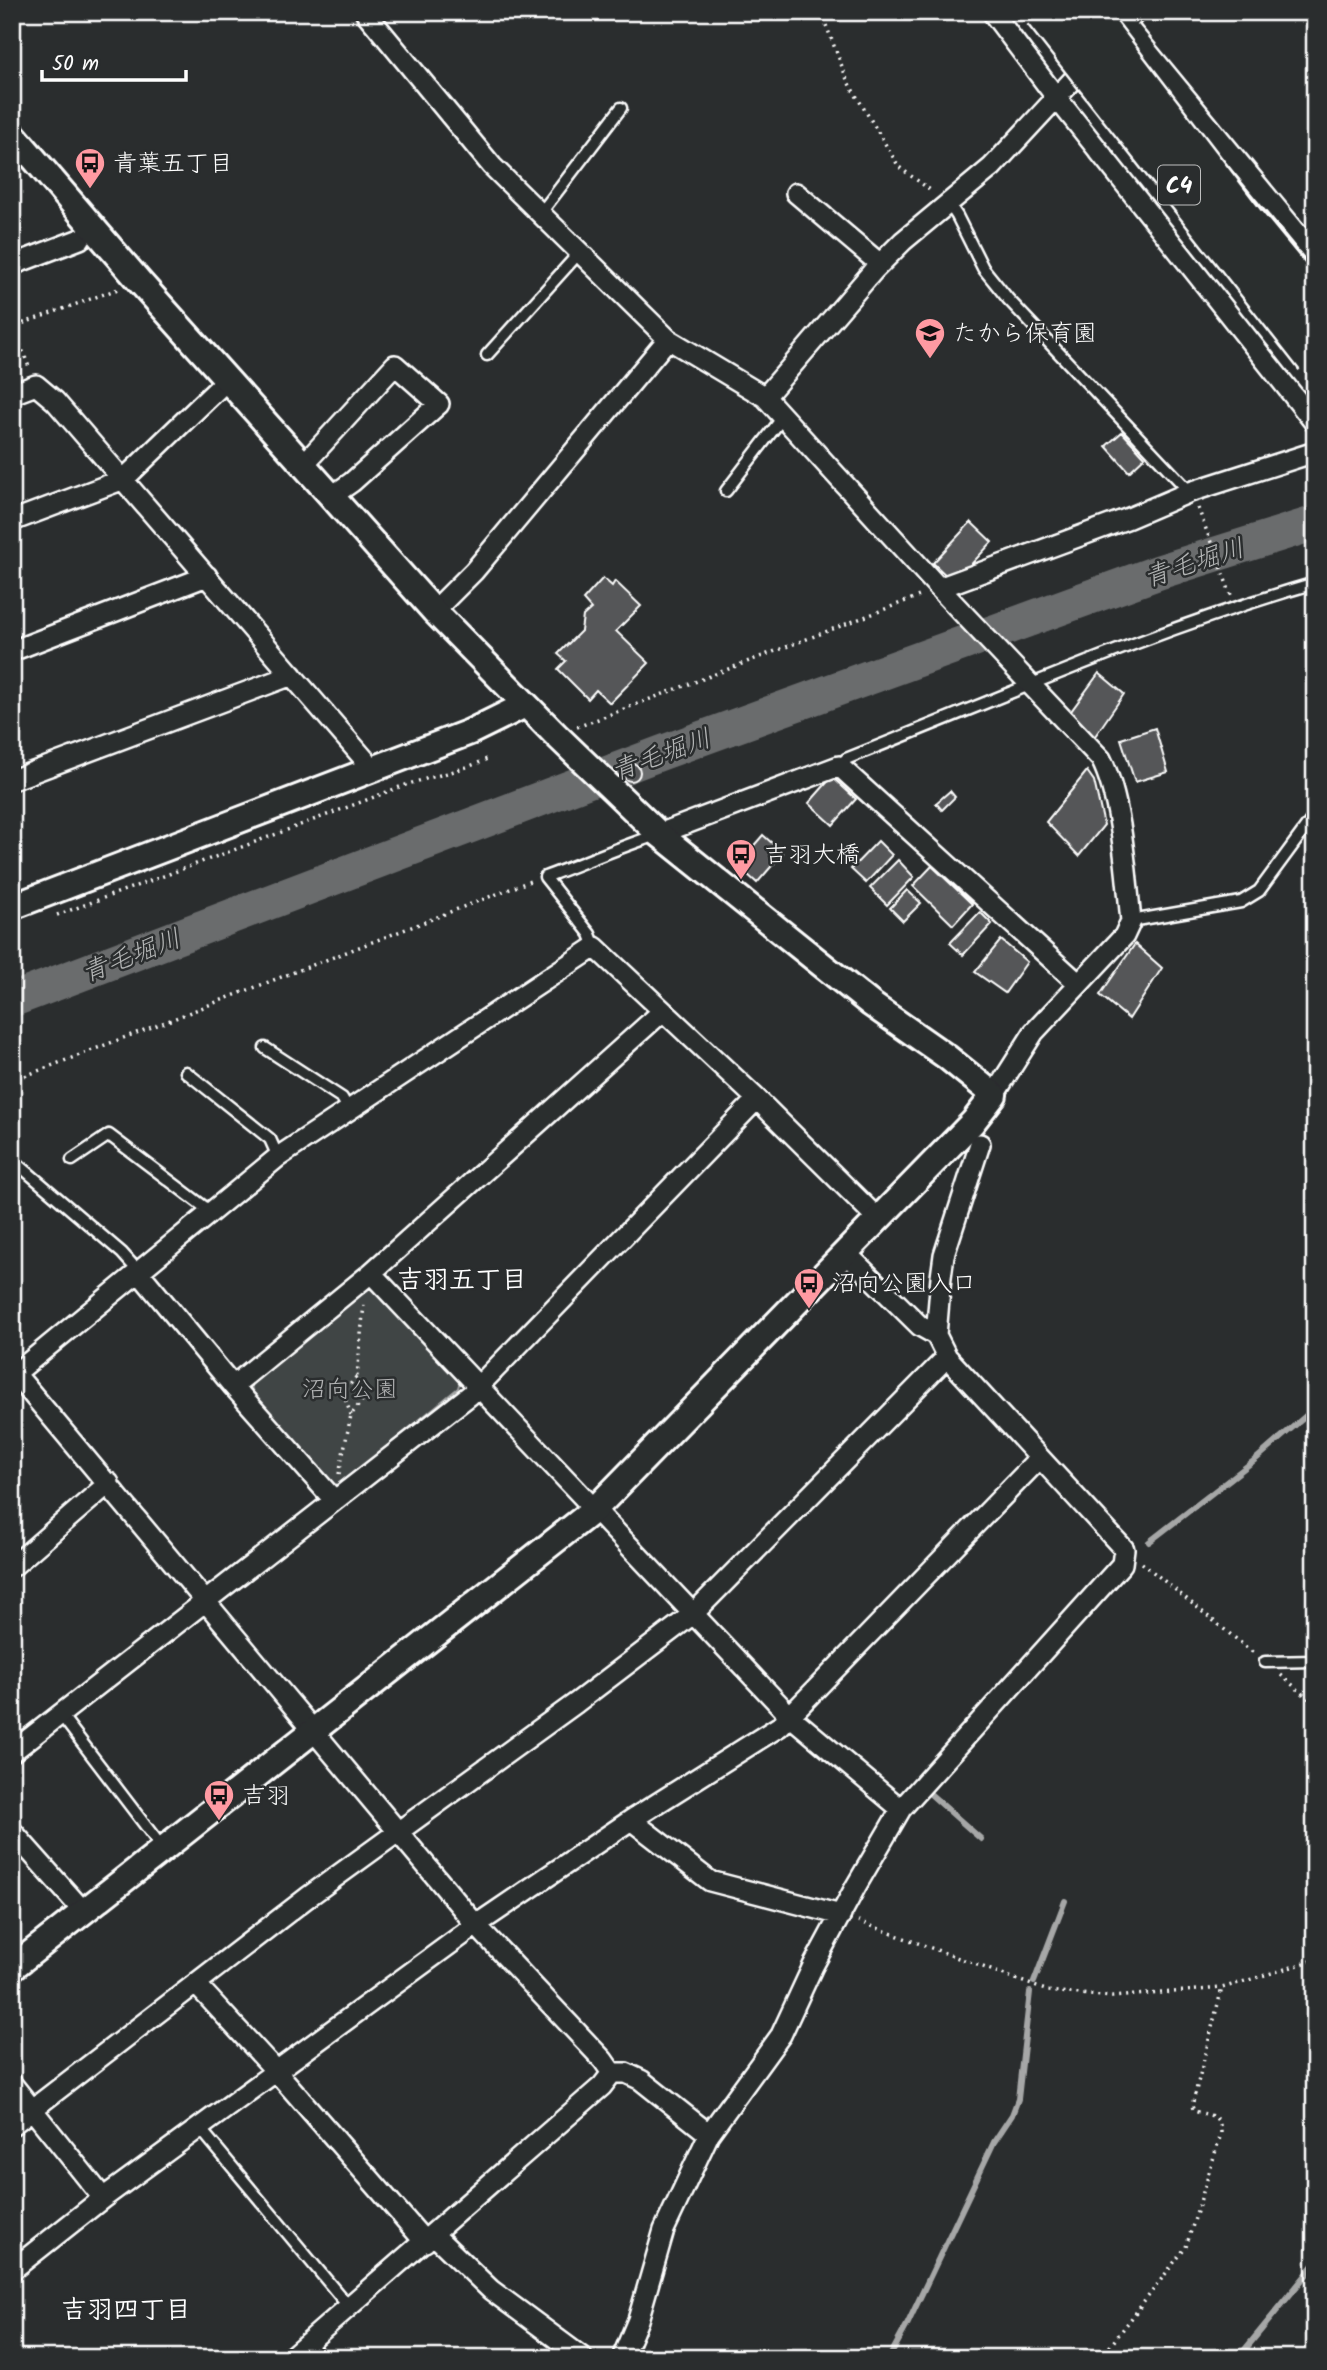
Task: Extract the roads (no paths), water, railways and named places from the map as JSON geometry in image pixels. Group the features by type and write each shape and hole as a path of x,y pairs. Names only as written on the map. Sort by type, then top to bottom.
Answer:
{"highway":[{"name":"C4","path":"1043,12 1315,358"},
{"name":"C4","path":"1085,12 1245,221 1315,306"}],"street":[{"path":"12,1968 594,1510 973,1122 994,1095 1034,1032 1124,936 1131,921 1116,802 1106,769 1093,750 936,592 765,397 668,339 492,166 365,12"},
{"path":"992,12 1056,97 1315,423"},
{"path":"765,397 880,264 903,241 992,167 1130,18 1315,255"},
{"path":"12,133 139,281 434,611 525,705 569,734 653,828 872,1004 947,1057 994,1095"},
{"path":"796,193 880,264"},
{"path":"12,265 80,239"},
{"path":"434,611 474,571 668,339"},
{"path":"304,464 396,365 439,404 352,482 332,496"},
{"path":"12,522 124,479 228,379"},
{"path":"12,394 36,385 55,401 372,768"},
{"path":"936,592 1129,518 1315,452"},
{"path":"12,652 207,576"},
{"path":"12,780 292,675"},
{"path":"12,907 470,732 525,705"},
{"path":"653,828 839,766 1079,984"},
{"path":"612,2073 603,2060 476,1925 13,1373 278,1157 595,947 757,1099 878,1219"},
{"path":"233,1386 371,1273 663,1011"},
{"path":"12,1752 479,1385 757,1099"},
{"path":"622,2358 638,2320 664,2231 709,2134 781,2035 813,1966 901,1809 1122,1563 1124,1549 947,1357 936,1335 944,1255 980,1144"},
{"path":"845,1252 920,1326 936,1335"},
{"path":"138,1271 233,1386 334,1500"},
{"path":"371,1273 790,1716 901,1809"},
{"path":"12,2125 399,1831 576,1703 693,1614 947,1357"},
{"path":"12,2270 103,2198 476,1925 631,1820 780,1726 1039,1459"},
{"path":"15,1559 108,1483"},
{"path":"631,1820 710,1881 841,1915"},
{"path":"12,1831 85,1912"},
{"path":"196,1984 429,2238 491,2290 583,2358"},
{"path":"612,2073 626,2073 641,2080 709,2134"},
{"path":"289,2358 602,2086 612,2073"},
{"path":"12,2084 103,2198"}],"lane":[{"path":"540,214 621,108"},
{"path":"949,204 984,268 1008,299 1193,496"},
{"path":"487,355 580,252"},
{"path":"726,491 783,418"},
{"path":"839,766 846,759 1027,683 1236,607 1315,583"},
{"path":"1131,921 1241,902 1259,891 1315,816"},
{"path":"595,947 590,934 545,877 614,852 653,828"},
{"path":"265,1048 342,1098 349,1110"},
{"path":"186,1072 270,1139 278,1157"},
{"path":"72,1160 109,1135 211,1212"},
{"path":"12,1159 122,1253 138,1271"},
{"path":"1265,1662 1315,1661"},
{"path":"61,1715 165,1850"},
{"path":"199,2127 349,2306"},
{"path":"308,2342 322,2358"}],"waterway":[{"name":"青毛堀川","path":"12,1000 661,753 1159,572 1315,523"},
{"path":"1149,1542 1256,1459 1315,1408"},
{"path":"928,1792 981,1839"},
{"path":"1034,1982 1065,1901"},
{"path":"889,2358 994,2142 1012,2115 1018,2099 1030,1992"},
{"path":"1238,2358 1315,2264"}],"place":[{"name":"青葉五丁目","path":"90,190"},
{"name":"たから保育園","path":"930,360"},
{"name":"吉羽大橋","path":"741,881"},
{"name":"沼向公園入口","path":"809,1310"},
{"name":"吉羽","path":"219,1822"}],"district":[{"name":"吉羽五丁目","path":"462,1279"},
{"name":"吉羽四丁目","path":"126,2309"}],"park label":[{"name":"沼向公園","path":"350,1389"}]}
